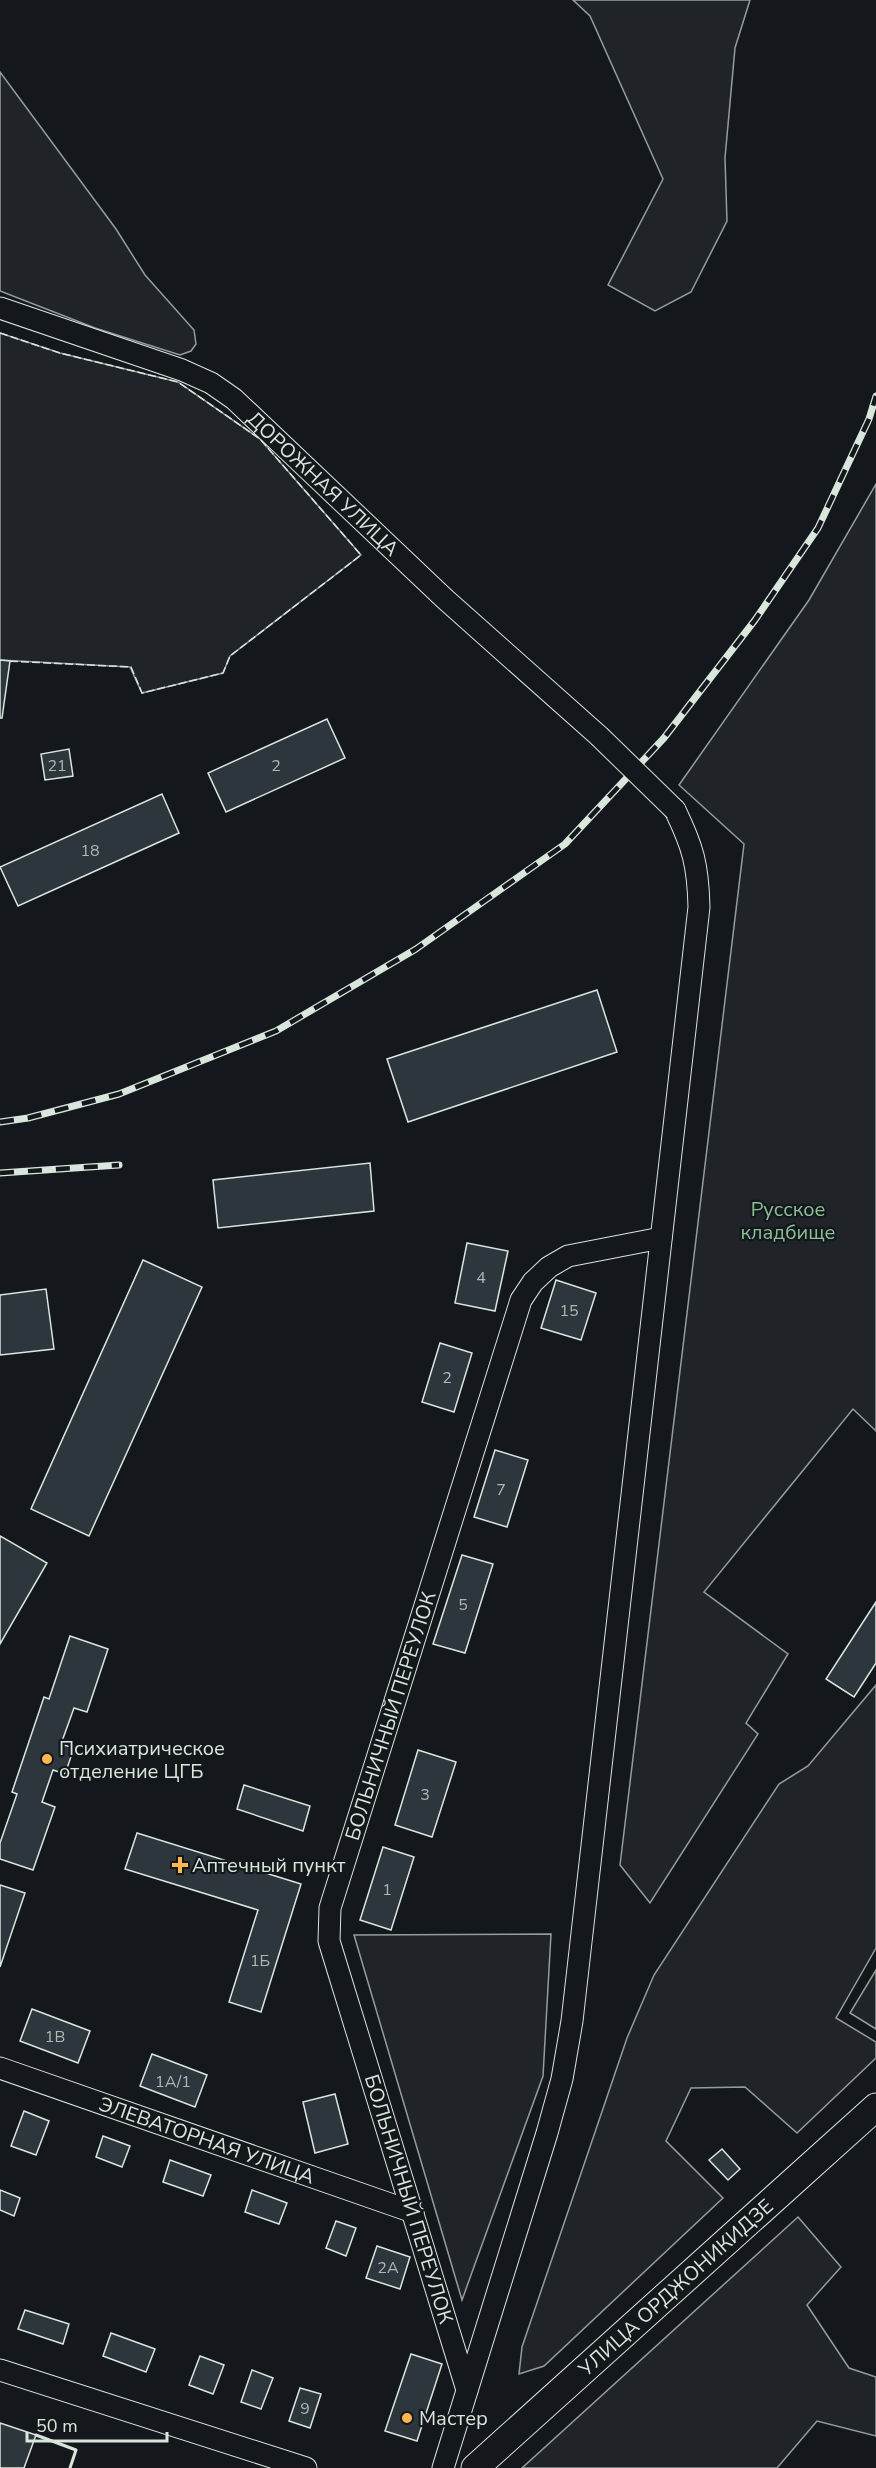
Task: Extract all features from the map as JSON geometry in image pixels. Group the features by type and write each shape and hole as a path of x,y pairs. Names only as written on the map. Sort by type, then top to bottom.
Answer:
{"main road":[{"name":"УЛИЦА ОРДЖОНИКИДЗЕ","path":"475,2468 876,2107"}],"street":[{"name":"ДОРОЖНАЯ УЛИЦА","path":"0,308 182,370 211,383 234,399 445,599 599,736 675,810 690,840 698,872 699,907 570,2032 562,2079 550,2122 443,2468"},
{"name":"БОЛЬНИЧНЫЙ ПЕРЕУЛОК","path":"467,2390 329,1941 330,1908 521,1300 533,1282 549,1267 568,1256 661,1238"},
{"name":"ЭЛЕВАТОРНАЯ УЛИЦА","path":"0,2068 413,2212"},
{"path":"0,2370 306,2468"}],"green space":[{"path":"573,0 750,0 735,48 725,158 727,221 691,292 655,311 608,285 663,179 590,16"},
{"path":"0,72 116,229 145,275 194,330 196,344 191,351 180,355 95,328 0,291"},
{"path":"0,333 60,353 178,382 260,439 361,555 230,656 223,673 142,693 130,667 0,660"},
{"name":"Русское кладбище","path":"876,484 876,1431 853,1409 704,1592 788,1654 746,1723 758,1734 650,1903 620,1865 744,844 679,785 809,600"},
{"path":"876,1685 876,1948 836,2018 876,2042 876,2058 797,2133 745,2087 691,2088 666,2141 723,2198 544,2366 519,2374 522,2347 627,2038 654,1975 779,1784 808,1766"},
{"path":"551,1934 543,2076 462,2300 354,1935"},
{"path":"876,1970 876,2029 850,2013"},
{"path":"798,2217 841,2267 807,2305 849,2368 876,2377 876,2436 817,2421 777,2468 522,2468"}],"building":[{"path":"0,660 10,661 2,718 0,718"},
{"path":"327,719 345,758 226,812 208,773"},
{"path":"69,749 73,776 45,780 41,754"},
{"path":"162,794 179,833 18,906 0,867"},
{"path":"597,990 617,1052 408,1122 387,1059"},
{"path":"370,1163 374,1211 218,1228 213,1180"},
{"path":"467,1243 508,1251 495,1311 455,1303"},
{"path":"143,1260 202,1287 89,1536 31,1509"},
{"path":"556,1280 596,1293 581,1340 541,1328"},
{"path":"46,1289 54,1349 0,1355 0,1295"},
{"path":"440,1343 472,1353 454,1412 422,1402"},
{"path":"495,1450 528,1460 507,1527 474,1517"},
{"path":"0,1536 47,1563 0,1644"},
{"path":"462,1555 493,1564 465,1653 433,1644"},
{"path":"876,1602 876,1663 854,1697 826,1679"},
{"name":"Психиатрическое отделение ЦГБ","path":"70,1636 108,1649 87,1712 74,1708 61,1744 74,1748 65,1774 53,1770 42,1802 55,1807 33,1870 0,1859 0,1843 17,1794 12,1792 44,1697 49,1699"},
{"path":"418,1750 456,1762 432,1837 395,1825"},
{"path":"244,1785 310,1806 303,1831 237,1809"},
{"path":"137,1833 301,1884 261,2012 229,2002 258,1910 125,1869"},
{"path":"383,1847 414,1857 391,1930 360,1920"},
{"path":"0,1885 25,1893 0,1967"},
{"path":"32,2009 90,2031 78,2063 20,2041"},
{"path":"152,2054 207,2075 195,2107 140,2086"},
{"path":"335,2094 348,2144 315,2153 303,2102"},
{"path":"24,2111 49,2121 36,2155 11,2146"},
{"path":"103,2136 130,2146 122,2167 96,2157"},
{"path":"722,2149 740,2169 728,2180 709,2160"},
{"path":"170,2160 211,2175 203,2196 163,2182"},
{"path":"0,2190 20,2198 14,2216 0,2210"},
{"path":"252,2190 287,2203 279,2224 245,2212"},
{"path":"336,2221 356,2228 346,2256 326,2248"},
{"path":"377,2246 410,2257 400,2289 366,2278"},
{"path":"25,2310 69,2324 63,2344 18,2329"},
{"path":"111,2333 155,2349 146,2372 103,2356"},
{"path":"411,2354 442,2364 417,2441 385,2431"},
{"path":"200,2356 224,2365 213,2394 189,2385"},
{"path":"252,2370 273,2378 261,2409 241,2402"},
{"path":"300,2388 321,2394 310,2428 289,2421"},
{"path":"0,2423 36,2435 24,2468 0,2468"}],"railway":[{"path":"0,1122 28,1118 119,1094 276,1031 416,949 565,844 664,738 755,620 818,528 869,419 876,396"},
{"path":"0,1173 119,1165"}],"fence":[{"path":"0,333 60,353 178,382 260,439 361,555 230,656 223,673 142,693 131,667 7,661"}],"wall":[{"path":"36,2435 76,2450 70,2468"}],"place":[{"name":"Психиатрическое отделение ЦГБ","path":"47,1759"},
{"name":"Аптечный пункт","path":"180,1865"},
{"name":"Мастер","path":"407,2418"}]}
